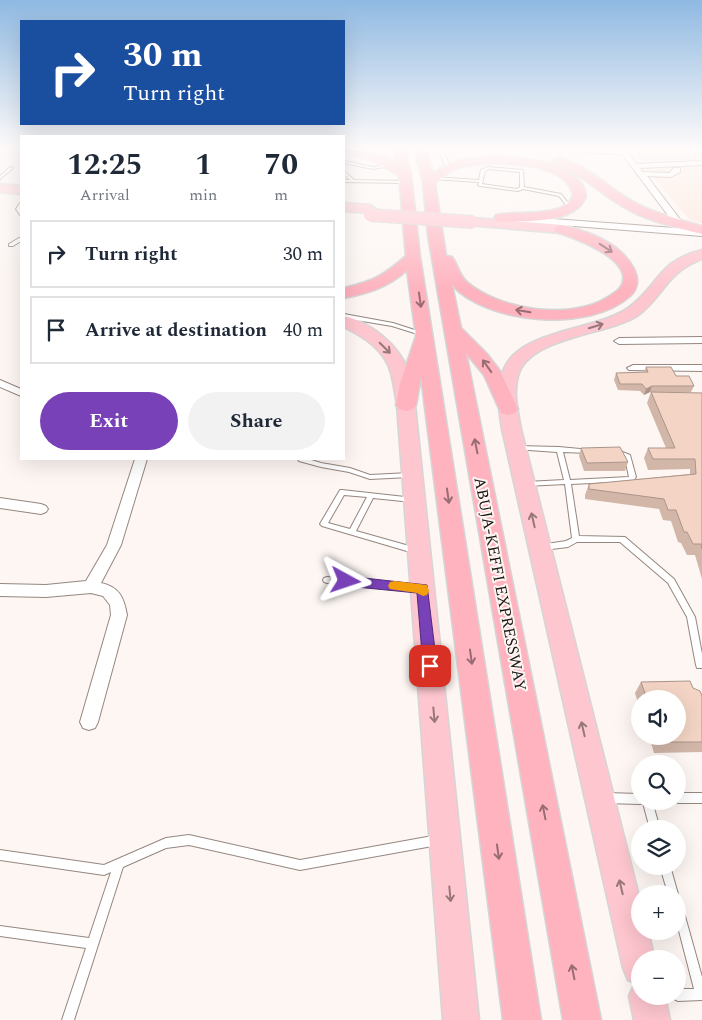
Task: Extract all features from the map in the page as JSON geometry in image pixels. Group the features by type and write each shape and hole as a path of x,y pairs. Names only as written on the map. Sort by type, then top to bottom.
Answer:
{"highway":[{"name":"ABUJA-KEFFI EXPRESSWAY","path":"412,196 413,257 522,1020"},
{"name":"ABUJA-KEFFI EXPRESSWAY","path":"420,196 435,234 582,1020"},
{"path":"501,218 552,214 570,208 579,199 580,196"},
{"path":"617,196 626,203 653,216 702,232"},
{"path":"435,234 458,282 479,298 502,307 544,314 578,313 606,306 624,294 629,285 630,278 618,257 592,240 561,229"},
{"path":"345,293 366,288 390,278 413,257"},
{"path":"453,330 481,358 493,375 508,410"},
{"path":"406,405 415,359 425,334"}],"main road":[{"path":"345,207 370,212 472,219 561,229"},
{"path":"345,214 370,212"},
{"path":"472,219 501,218"},
{"path":"636,950 508,410 507,389 509,375 515,363 528,352 549,340 625,316 643,304 672,268 702,251"},
{"path":"345,321 363,330 391,354 399,370 406,405 461,1020"},
{"path":"649,1005 652,1020"}],"street":[{"path":"657,196 679,224"},
{"path":"501,218 702,232"},
{"path":"561,229 702,251"},
{"path":"619,341 702,340"},
{"path":"633,368 702,368"},
{"path":"0,383 20,393"},
{"path":"91,587 114,545 142,460"},
{"path":"0,503 41,509"},
{"path":"0,590 46,591 91,587 108,591 117,603 119,615 89,722"}],"lane":[{"path":"560,196 570,208"},
{"path":"11,245 20,240"},
{"path":"345,316 393,325 425,334"},
{"path":"517,448 597,451"},
{"path":"559,449 568,482 576,539"},
{"path":"525,484 632,479 628,457 617,451 607,451"},
{"path":"304,460 350,470 414,488"},
{"path":"414,488 371,495 342,492 324,524 419,551"},
{"path":"352,532 371,495"},
{"path":"540,547 562,545 576,539 622,539 672,581 691,617 700,665"},
{"path":"327,580 423,589"},
{"path":"600,798 631,799"},
{"path":"686,798 702,798"},
{"path":"0,855 104,870 166,843 189,840 300,865 445,839"},
{"path":"68,1020 120,863"},
{"path":"0,931 93,944"},
{"path":"686,937 702,994 686,995"}],"shaded area":[{"path":"669,196 702,196 702,223 690,220"}],"building":[{"path":"646,367 671,367 676,376 689,376 694,386 652,386 646,389 642,384 620,384 616,373 648,372"},
{"path":"651,392 702,393 702,549 701,544 693,544 687,532 684,532 676,510 668,510 664,499 589,489 589,484 696,474 695,459 653,459 648,448 675,448"},
{"path":"620,447 628,462 587,463 581,448"},
{"path":"690,681 693,688 700,691 702,696 702,742 686,742 686,690 644,690 641,682"}],"slow traffic":[{"path":"395,586 423,589 423,591"}],"route":[{"path":"346,581 423,589 430,666"}]}
